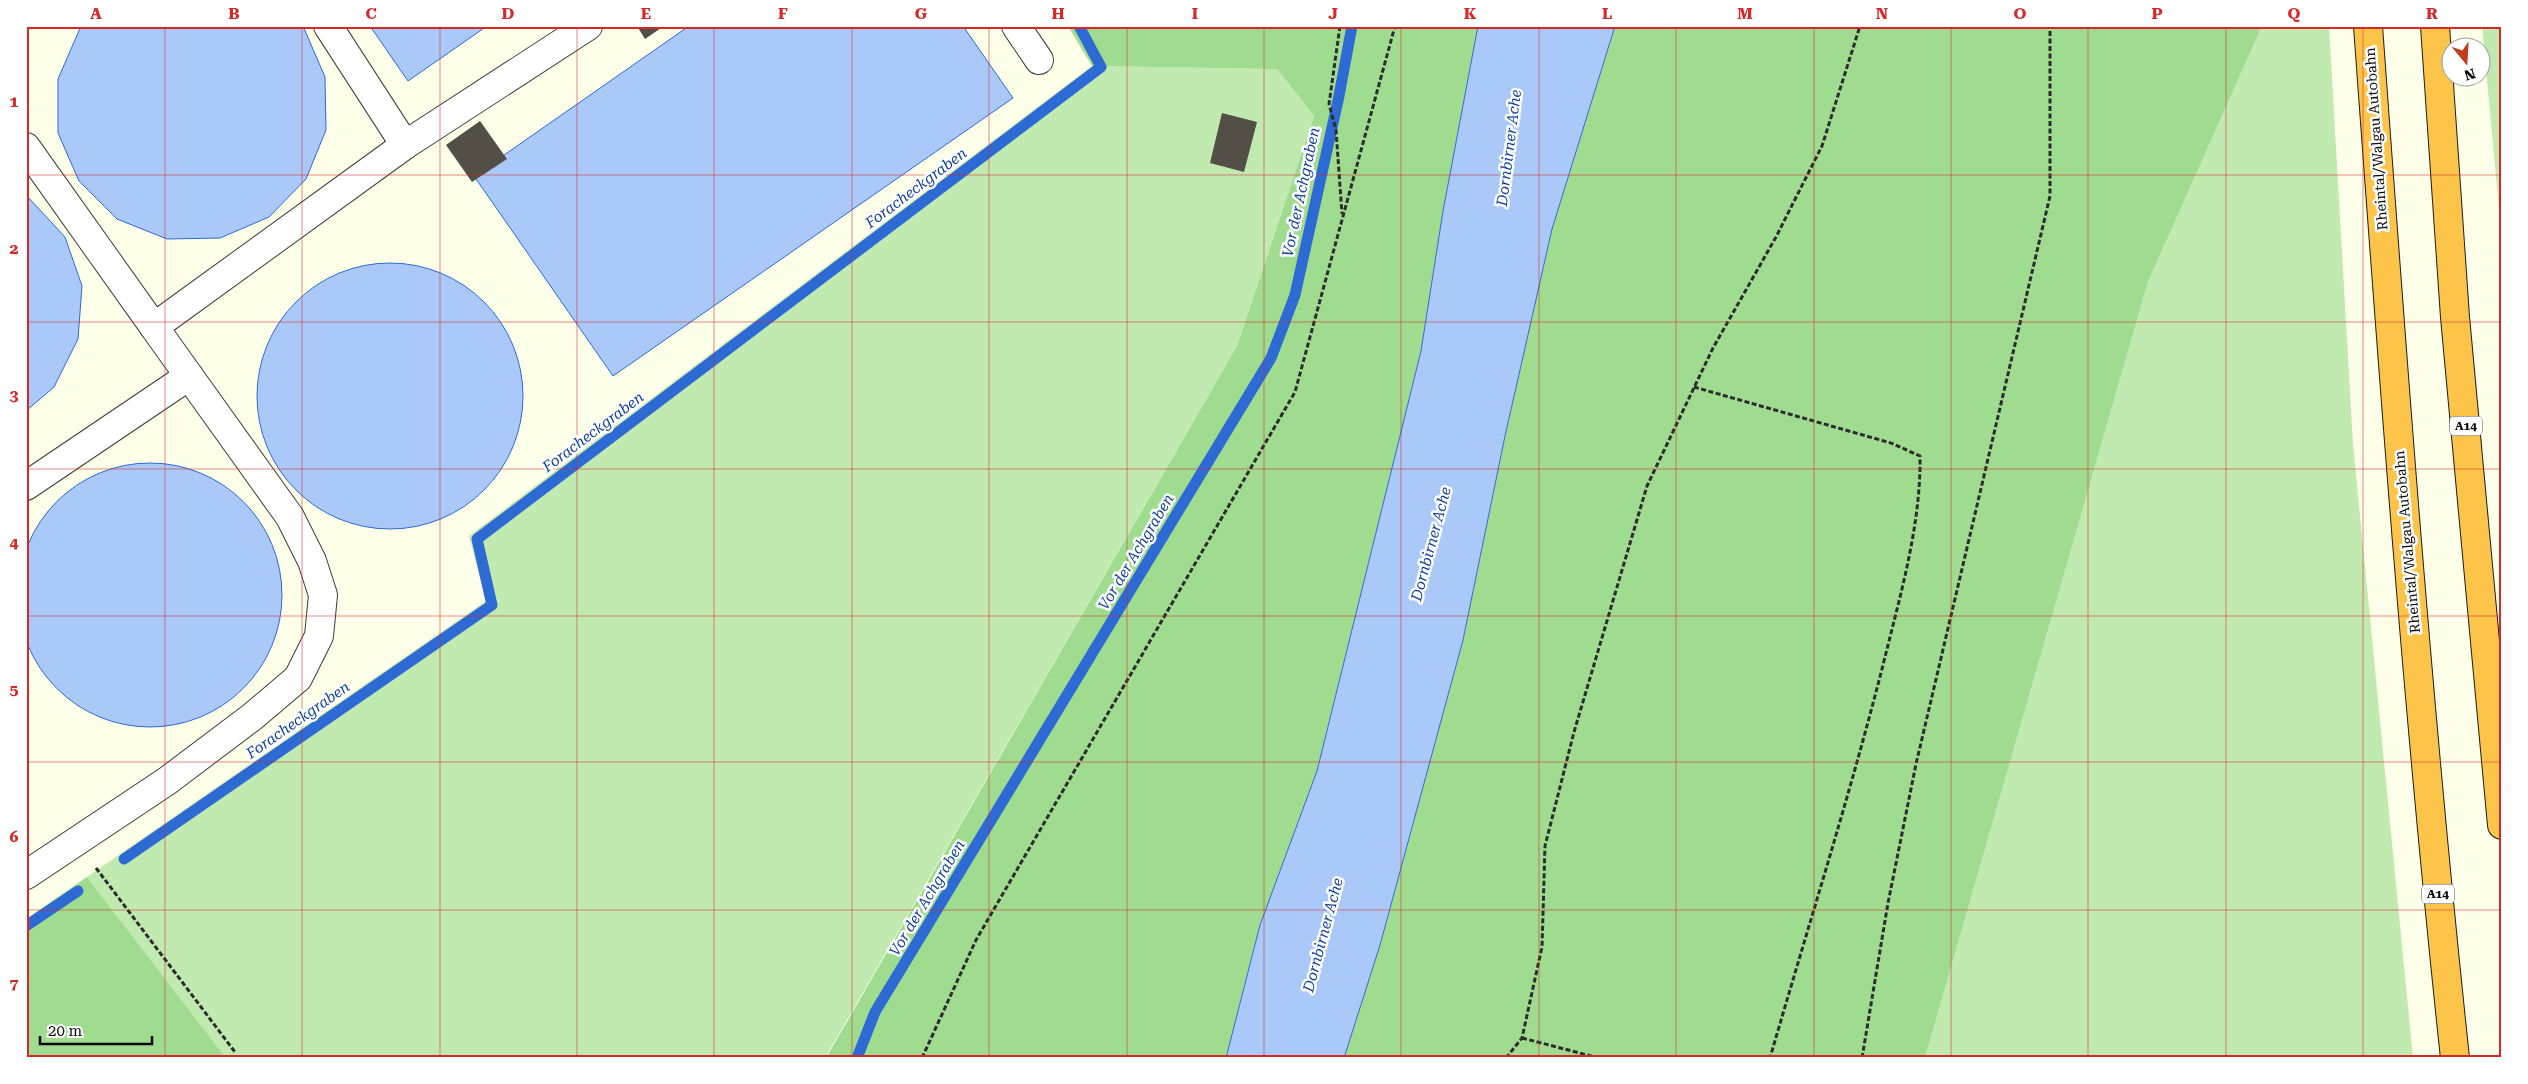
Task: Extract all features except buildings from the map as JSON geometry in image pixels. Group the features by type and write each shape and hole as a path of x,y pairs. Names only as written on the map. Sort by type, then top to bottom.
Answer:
{"highway":[{"name":"Rheintal/Walgau Autobahn","path":"2368,26 2404,520 2455,1058"},
{"name":"A14","path":"2435,26 2455,316 2502,825"}],"lane":[{"path":"328,26 405,145"},
{"path":"154,327 405,145 588,26"},
{"path":"1016,26 1039,60"},
{"path":"26,147 290,518 312,561 323,595 319,636 298,678 252,717 167,781 26,874"},
{"path":"26,486 189,376"}],"path":[{"path":"1340,26 1329,104 1336,130 1343,217"},
{"path":"922,1058 976,940 1295,392 1395,26"},
{"path":"1506,1058 1522,1038 1542,947 1545,846 1574,732 1647,486 1713,348 1776,237 1822,146 1860,26"},
{"path":"1862,1058 1888,903 1916,764 2050,196 2050,26"},
{"path":"1694,386 1891,443 1920,456 1921,487 1903,584 1876,695 1770,1058"},
{"path":"76,842 235,1052"},
{"path":"1522,1038 1599,1058"}],"green space":[{"path":"1068,26 1478,26 1443,211 1421,351 1317,771 1260,925 1226,1058 826,1058 1237,346 1314,116 1277,69 1092,66"},
{"path":"1615,26 2262,26 2148,282 1925,1058 1344,1058 1380,945 1463,640 1505,436 1552,229"},
{"path":"2262,26 2329,26 2353,444 2413,1058 1925,1058 2148,282"},
{"path":"2482,26 2502,26 2502,241 2488,88 2490,88 2490,38 2483,38"},
{"path":"1092,66 1277,69 1314,116 1237,346 825,1058 226,1058 87,877 486,601 469,536"},
{"path":"87,877 226,1058 26,1058 26,919"}],"water":[{"path":"81,26 303,26 325,77 326,130 306,179 269,217 220,238 167,239 117,219 79,181 58,133 58,79"},
{"path":"370,26 487,26 408,81"},
{"path":"689,26 963,26 1013,98 613,376 474,176"},
{"name":"Dornbirner Ache","path":"1478,26 1615,26 1552,229 1505,436 1463,640 1380,945 1344,1058 1226,1058 1260,925 1317,771 1421,351 1443,211"},
{"path":"26,195 65,237 82,286 78,339 54,387 26,411"},
{"path":"377,263 403,263 429,268 453,278 475,293 493,311 508,333 518,357 523,383 523,409 518,435 508,459 493,481 475,499 453,514 429,524 403,529 377,529 351,524 327,514 305,499 287,481 272,459 262,435 257,409 257,383 262,357 272,333 287,311 305,293 327,278 351,268"},
{"path":"137,463 163,463 188,468 212,478 244,501 260,521 272,544 280,569 282,595 280,621 272,646 260,669 244,689 224,705 188,722 163,727 137,727 112,722 88,712 56,689 40,669 23,633 18,608 18,582 23,557 33,533 56,501 76,485 112,468"}],"waterway":[{"name":"Foracheckgraben","path":"124,859 492,605 477,539 1101,67 1079,26"},
{"name":"Vor der Achgraben","path":"857,1058 875,1012 1271,358 1295,295 1339,96 1352,26"},
{"name":"Foracheckgraben","path":"26,926 78,891"}]}
